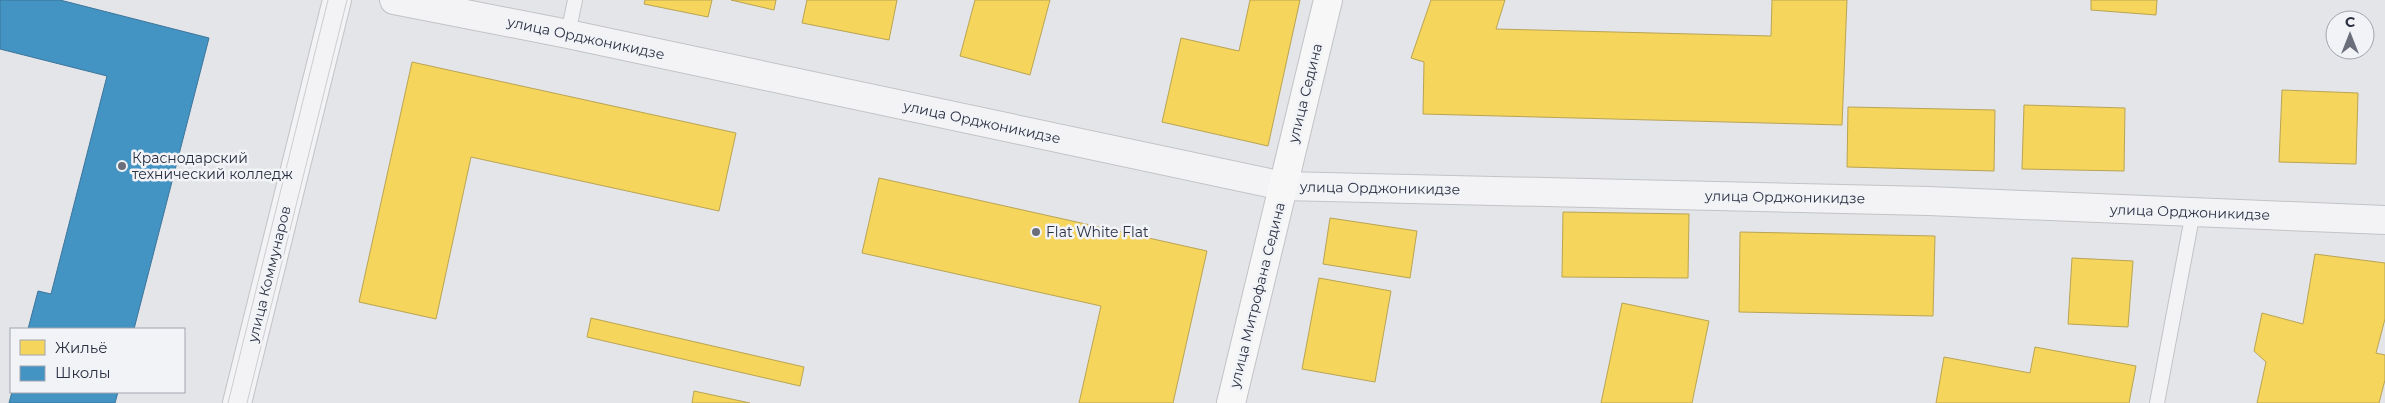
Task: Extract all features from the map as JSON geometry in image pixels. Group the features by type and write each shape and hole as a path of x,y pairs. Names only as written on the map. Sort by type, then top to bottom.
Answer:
{"main road":[{"name":"улица Седина","path":"1283,186 1328,0"},
{"name":"улица Митрофана Седина","path":"1231,403 1283,186"}],"street":[{"name":"улица Коммунаров","path":"237,403 337,0"},
{"name":"улица Орджоникидзе","path":"394,0 568,34 1283,186 1928,201 2385,220"}],"lane":[{"path":"568,34 575,0"},
{"path":"2156,403 2192,212"}],"building: Жильё":[{"path":"645,0 712,0 708,17 644,4"},
{"path":"731,0 776,0 774,10"},
{"path":"807,0 897,0 889,40 802,23"},
{"path":"975,0 1050,0 1030,75 960,56"},
{"path":"1250,0 1300,0 1268,146 1162,122 1181,38 1239,51"},
{"path":"1431,0 1505,0 1496,29 1771,36 1772,0 1847,0 1842,125 1423,114 1424,62 1411,58"},
{"path":"2091,0 2157,0 2156,15 2091,10"},
{"path":"412,62 736,133 719,211 471,157 436,319 359,302"},
{"path":"2282,90 2358,93 2356,164 2279,162"},
{"path":"2024,105 2125,108 2124,171 2022,169"},
{"path":"1848,107 1995,110 1994,171 1847,167"},
{"path":"879,178 1207,251 1173,403 1079,403 1101,306 862,253"},
{"path":"1563,212 1689,214 1688,278 1562,277"},
{"path":"1330,218 1417,231 1410,278 1323,264"},
{"path":"1740,232 1935,236 1933,316 1739,312"},
{"path":"2315,254 2385,263 2385,319 2376,353 2385,355 2385,380 2379,403 2257,403 2266,362 2254,351 2262,313 2303,324"},
{"path":"2072,258 2133,261 2128,327 2068,324"},
{"path":"1319,278 1391,291 1375,382 1302,369"},
{"path":"1622,303 1709,321 1692,403 1601,403"},
{"path":"591,318 804,367 800,386 587,337"},
{"path":"2035,347 2136,366 2129,403 1936,403 1944,357 2030,373"},
{"path":"694,391 750,403 692,403"}],"building: Школы":[{"path":"0,0 60,0 209,38 134,328 28,328 38,291 51,294 107,76 0,49"},
{"path":"12,393 118,393 115,403 9,403"}],"tram line":[{"path":"228,403 328,0"},
{"path":"247,403 347,0"}],"place":[{"name":"Краснодарский технический колледж","path":"122,166"},
{"name":"Flat White Flat","path":"1036,232"}]}
